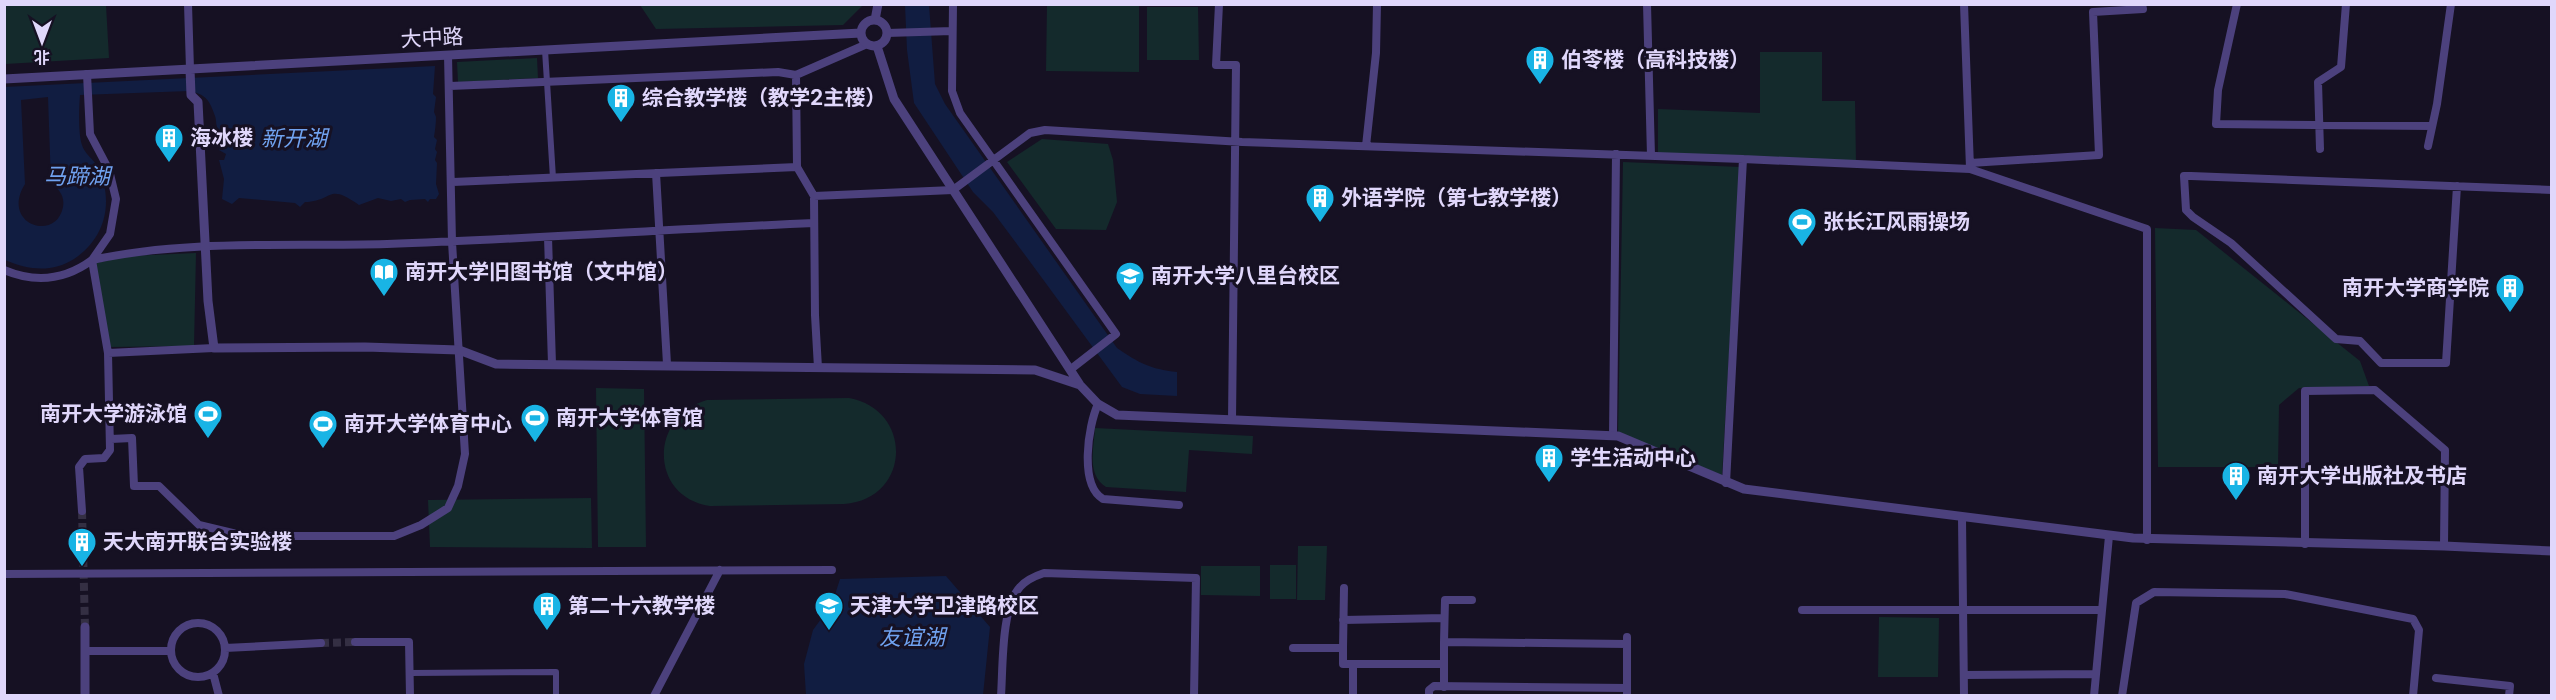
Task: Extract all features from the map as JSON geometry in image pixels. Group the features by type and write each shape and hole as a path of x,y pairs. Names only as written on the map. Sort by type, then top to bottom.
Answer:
{"street":[{"path":"188,4 191,95 198,102 208,301 214,348"},
{"path":"875,20 878,4"},
{"path":"952,4 952,91 960,112 1116,334 1071,369"},
{"path":"1219,4 1216,65 1236,65 1232,420"},
{"path":"1366,146 1376,53 1377,4"},
{"path":"1647,4 1651,156"},
{"path":"1964,4 1970,166"},
{"path":"814,196 953,190 1030,133 1045,130 1235,141 1970,166 2099,155 2093,12 2143,9 2142,4"},
{"path":"2237,4 2218,90 2216,124 2432,126"},
{"path":"2319,149 2318,82 2341,67 2346,4"},
{"path":"2428,146 2451,4"},
{"path":"450,86 778,72 796,75 867,44 877,45 886,39 884,24 875,20 866,22 861,33 867,44"},
{"path":"887,33 952,31"},
{"name":"大中路","path":"4,79 87,78 448,55 861,33"},
{"path":"877,45 894,99 1080,386 1098,404 1117,415 1613,436 1744,489 2147,540 2444,546 2552,551"},
{"path":"545,50 553,178"},
{"path":"111,439 132,438 134,486 159,486 199,525 245,536 394,536 421,525 448,508 459,486 465,454 452,242 453,182 448,55"},
{"path":"796,75 797,167 814,196 818,368"},
{"path":"4,270 31,278 51,278 73,273 92,260 111,234 116,199 109,170 90,134 87,78"},
{"path":"1613,436 1616,154"},
{"path":"1726,483 1743,159"},
{"path":"1970,166 2147,229 2147,540"},
{"path":"453,182 797,167"},
{"path":"656,173 667,364"},
{"path":"2457,186 2446,363 2381,363 2360,341 2336,339 2231,243 2193,217 2186,210 2184,176 2457,186 2552,190"},
{"path":"92,260 130,251 205,247 452,242 814,223"},
{"path":"548,237 552,364"},
{"path":"82,511 79,467 85,459 104,458 109,453 111,439 108,353 92,260"},
{"path":"108,353 214,348 365,347 459,350 496,364 667,364 1035,370 1080,386"},
{"path":"2305,544 2305,391 2374,390 2445,450 2444,546"},
{"path":"1098,404 1093,415 1088,468 1090,484 1095,492 1103,499 1179,505"},
{"path":"1962,518 1964,696"},
{"path":"2094,696 2109,536"},
{"path":"654,696 720,570"},
{"path":"4,574 832,570"},
{"path":"1001,696 1005,629 1014,596 1028,580 1044,573 1196,578 1194,696"},
{"path":"1344,588 1342,664 1444,664"},
{"path":"2122,696 2136,603 2154,592 2285,594 2413,620 2419,630 2413,696"},
{"path":"1444,687 1445,600 1472,600"},
{"path":"1802,610 1963,612 2102,610"},
{"path":"1343,620 1444,618"},
{"path":"195,624 204,624 218,632 225,648 224,657 213,673 198,677 183,672 177,667 171,651 175,637 180,630 195,624"},
{"path":"85,627 85,696"},
{"path":"1429,696 1429,690 1434,686 1526,691 1627,692 1627,640 1444,642"},
{"path":"355,642 409,642 410,696"},
{"path":"225,648 321,644"},
{"path":"1293,648 1343,648"},
{"path":"85,651 171,651"},
{"path":"1353,664 1353,696"},
{"path":"410,673 556,672 556,696"},
{"path":"213,673 219,696"},
{"path":"1964,675 2097,674"},
{"path":"2436,678 2510,686 2509,696"}],"green space":[{"path":"5,4 106,5 109,58 5,64"},
{"path":"640,5 863,5 843,25 656,29"},
{"path":"1047,5 1139,5 1139,72 1046,71"},
{"path":"1147,7 1198,7 1199,60 1147,60"},
{"path":"1760,52 1822,52 1822,101 1855,101 1856,164 1658,158 1658,109 1760,113"},
{"path":"537,58 538,78 458,82 457,62"},
{"path":"1042,139 1108,144 1113,160 1117,202 1106,230 1056,229 1007,162"},
{"path":"1623,162 1740,167 1722,475 1618,433"},
{"path":"2155,228 2196,230 2360,361 2369,386 2299,388 2279,405 2278,467 2158,467"},
{"path":"196,253 194,346 110,347 96,263 129,256"},
{"path":"596,388 644,389 646,547 598,547"},
{"path":"849,398 870,406 885,419 894,435 896,454 892,471 882,487 866,499 844,504 710,506 690,500 676,488 667,473 664,456 666,438 674,422 688,409 707,400"},
{"path":"1095,428 1253,436 1252,454 1189,450 1186,492 1106,487 1100,482 1093,468"},
{"path":"591,498 592,548 430,547 428,500"},
{"path":"1298,546 1327,546 1325,600 1297,600"},
{"path":"1270,565 1296,565 1296,599 1270,599"},
{"path":"1201,566 1260,566 1260,596 1201,595"},
{"path":"1879,617 1939,618 1938,677 1878,677"}],"water":[{"path":"905,5 929,5 935,84 945,104 1117,348 1145,364 1177,372 1177,396 1140,394 1122,387 993,212 973,192 914,103 907,50"},
{"name":"新开湖","path":"435,66 434,137 437,140 435,160 437,163 436,184 439,194 436,199 430,199 428,202 425,199 405,202 401,199 391,201 378,198 359,205 349,198 331,194 321,199 305,202 300,207 295,203 239,198 232,204 222,199 224,179 219,160 224,160 226,154 219,150 220,142 217,134 219,130 215,116 209,102 203,96 189,91 80,95 79,120 83,148 98,167 106,193 106,206 100,230 85,250 66,263 49,268 22,266 5,260 4,87","holes":["48,97 51,183 59,190 63,199 63,207 58,218 51,224 41,226 32,224 19,210 19,198 25,184 21,100"]},
{"name":"友谊湖","path":"946,576 990,627 983,695 806,695 804,664 813,630 832,604 840,579"}],"tunnel":[{"path":"82,511 85,627"},
{"path":"321,643 355,642"}],"place":[{"name":"伯苓楼（高科技楼）","path":"1540,86"},
{"name":"综合教学楼（教学2主楼）","path":"621,124"},
{"name":"海冰楼","path":"169,164"},
{"name":"外语学院（第七教学楼）","path":"1320,224"},
{"name":"张长江风雨操场","path":"1802,248"},
{"name":"南开大学旧图书馆（文中馆）","path":"384,298"},
{"name":"南开大学八里台校区","path":"1130,302"},
{"name":"南开大学商学院","path":"2510,314"},
{"name":"南开大学游泳馆","path":"208,440"},
{"name":"南开大学体育馆","path":"535,444"},
{"name":"南开大学体育中心","path":"323,450"},
{"name":"学生活动中心","path":"1549,484"},
{"name":"南开大学出版社及书店","path":"2236,502"},
{"name":"天大南开联合实验楼","path":"82,568"},
{"name":"第二十六教学楼","path":"547,632"},
{"name":"天津大学卫津路校区","path":"829,632"}],"water label":[{"name":"马蹄湖","path":"77,176"}]}
